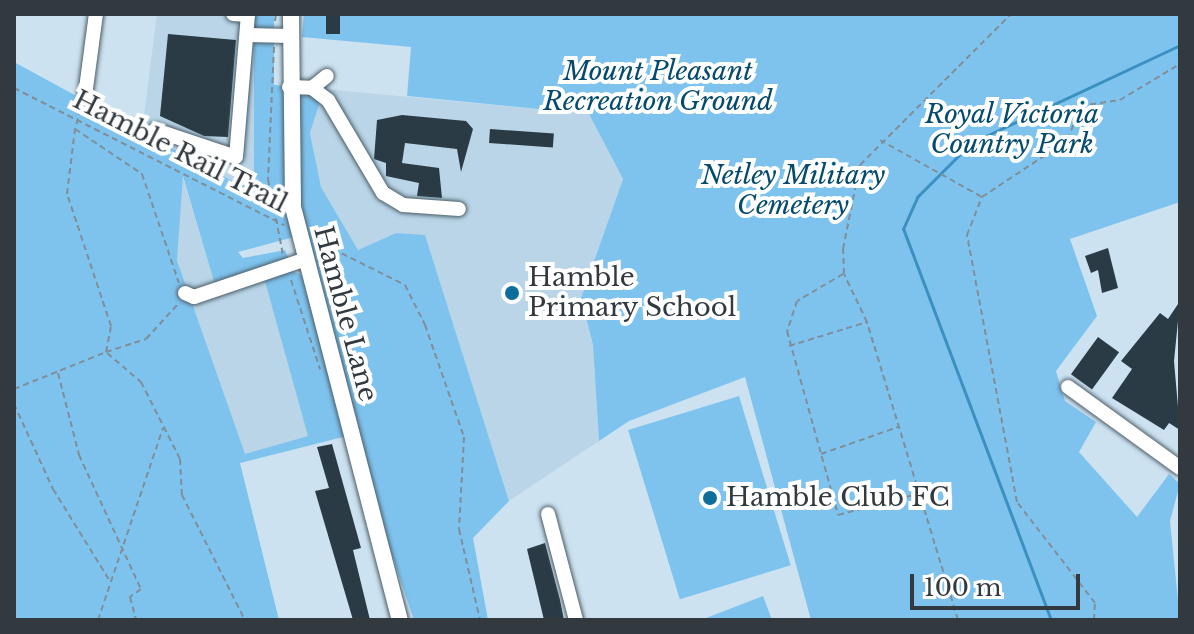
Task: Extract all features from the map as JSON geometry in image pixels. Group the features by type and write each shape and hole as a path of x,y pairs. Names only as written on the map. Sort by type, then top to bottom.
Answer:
{"main road":[{"name":"Hamble Lane","path":"291,14 283,36 289,87 288,156 303,260 400,620"}],"street":[{"path":"85,96 96,14"},
{"path":"155,130 236,157 248,15 233,14"},
{"path":"247,35 283,36"},
{"path":"312,88 327,76"},
{"path":"289,87 312,88 328,100 383,193 403,205 459,209"},
{"path":"185,293 194,297 303,260"},
{"path":"1068,387 1180,468"},
{"path":"548,514 576,620"}],"path":[{"path":"271,219 283,36 276,14"},
{"path":"958,620 867,322 844,274 860,165 879,139 1011,14"},
{"path":"1094,620 1095,603 1017,502 967,247 982,197 1068,140 1080,106 1120,100 1180,64"},
{"name":"Hamble Rail Trail","path":"14,88 405,285 425,325 464,437 459,529 480,620"},
{"path":"78,120 67,194 111,326 106,352"},
{"path":"14,389 157,332 185,293 142,174 75,129"},
{"path":"879,139 982,197"},
{"path":"844,274 797,301 788,346 838,515 921,493"},
{"path":"788,346 867,322"},
{"path":"106,352 141,382 180,459 182,495 245,620"},
{"path":"58,371 79,455 124,545 141,589 130,597 136,620"},
{"path":"14,404 53,489 111,583"},
{"path":"819,454 899,426"},
{"path":"98,620 164,427"}],"shaded area":[{"path":"157,14 254,14 254,175 236,183 142,131"},
{"name":"Hamble Primary School","path":"324,89 589,114 623,179 581,298 593,345 599,441 509,501 425,236 396,233 358,250 321,187 310,133"},
{"path":"182,174 215,285 264,272 309,436 245,455 150,181"}],"green space":[{"path":"254,14 274,14 274,85 324,89 310,133 321,187 358,250 396,233 425,235 509,501 473,538 488,620 414,620 351,435 240,463 279,620 14,620 14,62 236,183 254,174","holes":["183,176 215,285 263,274 308,436 245,454 177,260","298,236 307,277 294,272 285,250 243,258 238,252"]},
{"path":"304,14 1180,14 1180,202 1070,239 1097,316 1056,371 1065,401 1096,422 1079,452 1137,517 1169,474 1180,484 1170,521 1180,620 811,620 745,377 629,421 599,441 593,345 581,298 623,179 589,114 407,96 411,47 302,37"},
{"name":"Hamble Club FC","path":"739,396 791,565 680,599 628,430"},
{"path":"763,596 772,620 701,620"}],"building":[{"path":"326,14 340,14 340,34 326,34"},
{"path":"168,34 236,40 228,137 204,136 160,116"},
{"path":"402,115 466,121 473,129 461,172 457,149 405,143 402,163 439,168 442,198 417,196 419,183 386,176 386,163 374,159 377,120"},
{"path":"490,129 554,133 553,147 489,143"},
{"path":"1108,248 1118,288 1102,293 1098,270 1091,273 1085,256"},
{"path":"1180,301 1174,361 1180,430 1169,423 1164,430 1112,398 1132,369 1121,361 1160,313 1168,319"},
{"path":"1098,337 1119,352 1092,389 1071,374"},
{"path":"332,444 361,548 353,550 370,620 353,620 315,491 329,488 317,447"},
{"path":"545,543 564,620 544,620 527,549"}],"waterway":[{"path":"1051,620 903,229 917,197 971,143 1180,45"}],"place":[{"name":"Hamble Primary School","path":"512,293"},
{"name":"Hamble Club FC","path":"710,498"}],"park label":[{"name":"Mount Pleasant Recreation Ground","path":"658,87"},
{"name":"Royal Victoria Country Park","path":"1012,130"},
{"name":"Netley Military Cemetery","path":"793,191"}]}
